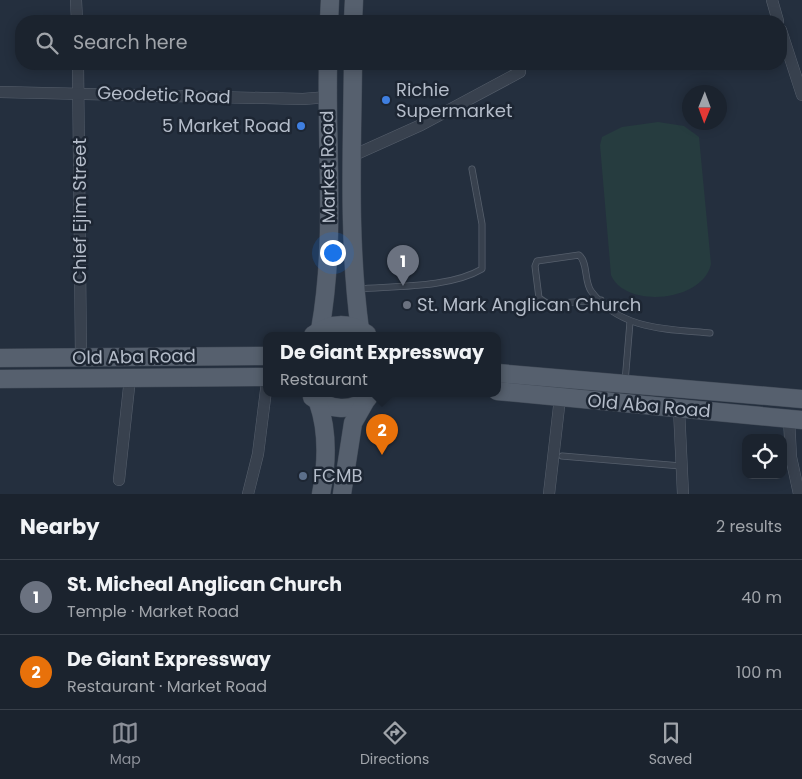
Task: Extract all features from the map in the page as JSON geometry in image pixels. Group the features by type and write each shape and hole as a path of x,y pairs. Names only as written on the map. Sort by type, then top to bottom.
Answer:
{"main road":[{"path":"329,15 330,0"},
{"path":"353,15 354,0"},
{"name":"Market Road","path":"316,332 326,295 329,256 328,70"},
{"name":"Market Road","path":"353,70 352,156 355,290 365,332"},
{"path":"319,332 340,325 362,332"},
{"name":"Old Aba Road","path":"0,358 263,356"},
{"name":"Old Aba Road","path":"501,373 802,399"},
{"name":"Old Aba Road","path":"0,379 263,377"},
{"name":"Old Aba Road","path":"501,391 795,419"},
{"path":"313,398 331,407 346,408 369,397"},
{"path":"342,494 353,423 369,397"},
{"path":"313,398 324,419 324,479 321,494"}],"street":[{"path":"76,0 77,15"},
{"path":"772,0 776,15"},
{"path":"787,49 802,95"},
{"name":"Chief Ejim Street","path":"78,70 81,358"},
{"path":"352,156 421,125 520,72"},
{"name":"Geodetic Road","path":"0,92 79,92 303,99 328,97"},
{"path":"119,480 130,378"},
{"path":"248,494 258,454 265,397"},
{"path":"549,494 560,398"},
{"path":"680,409 683,494"},
{"path":"795,419 791,457 799,494"}],"lane":[{"path":"355,290 431,283 471,276 482,269 482,224 472,169"},
{"path":"601,300 548,304 542,301 539,298 535,266 537,261 579,255 583,260 586,282 601,300 630,322 647,327 710,334"},
{"path":"625,384 630,322"},
{"path":"562,456 681,466"}],"green space":[{"path":"658,122 682,126 682,130 689,130 699,137 711,264 705,277 694,287 680,293 647,296 631,293 619,286 611,275 600,145 602,137 622,127"}],"place":[{"name":"Richie Supermarket","path":"386,100"},
{"name":"5 Market Road","path":"301,126"},
{"name":"St. Micheal Anglican Church","path":"403,286"},
{"name":"St. Mark Anglican Church","path":"407,305"},
{"name":"De Giant Expressway","path":"382,455"},
{"name":"FCMB","path":"303,476"}]}
